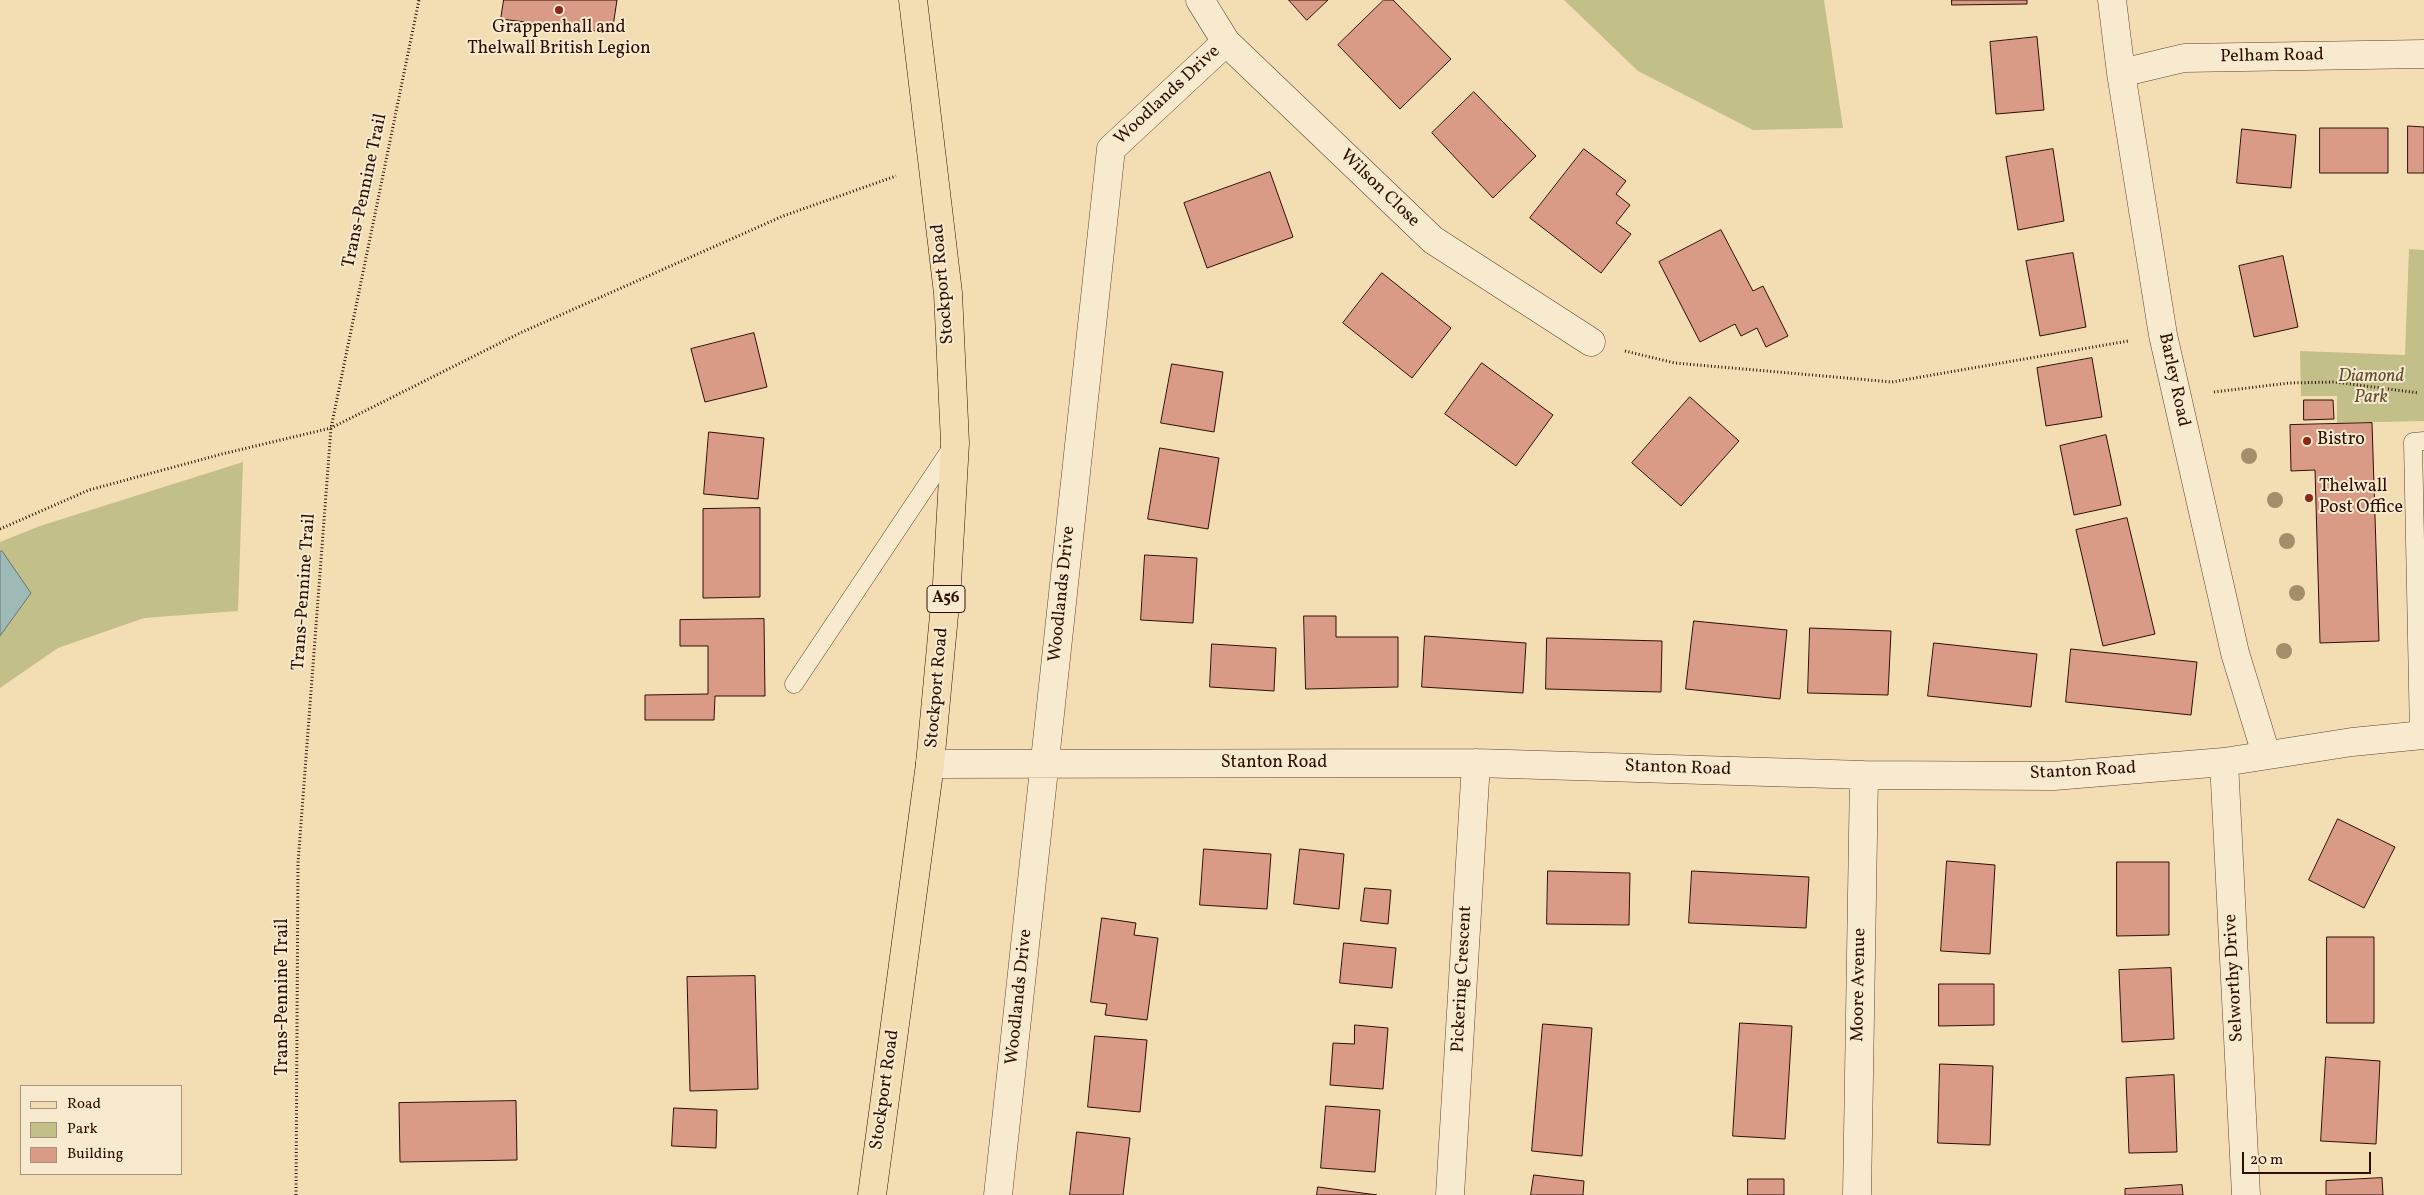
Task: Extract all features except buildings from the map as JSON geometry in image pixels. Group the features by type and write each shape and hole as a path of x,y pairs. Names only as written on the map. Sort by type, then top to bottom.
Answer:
{"main road":[{"name":"Stockport Road","path":"872,1195 930,764 947,583 955,443 948,293 912,0"}],"street":[{"name":"Wilson Close","path":"1200,0 1226,42 1433,240 1591,342"},
{"name":"Barley Road","path":"2112,0 2121,74 2163,335 2235,653 2266,754"},
{"name":"Woodlands Drive","path":"998,1195 1111,149 1226,42"},
{"name":"Pelham Road","path":"2121,74 2184,58 2424,54"},
{"name":"Stanton Road","path":"930,764 1045,766 1476,762 1864,775 2054,776 2224,762 2352,742 2422,735"},
{"name":"Pickering Crescent","path":"1450,1195 1476,762"},
{"name":"Selworthy Drive","path":"2224,762 2246,1195"},
{"name":"Moore Avenue","path":"1857,1195 1864,775"}],"lane":[{"path":"2422,735 2413,442 2424,441"},
{"path":"794,684 955,443"}],"path":[{"name":"Trans-Pennine Trail","path":"296,1195 298,863 331,428 419,0"},
{"path":"0,529 89,490 331,428 520,332 783,216 932,163"},
{"path":"1591,342 1675,363 1892,382 2163,335"},
{"path":"2177,398 2223,390 2298,383 2335,382 2419,393"}],"green space":[{"path":"1564,0 1824,0 1843,128 1753,130 1638,71"},
{"name":"Diamond Park","path":"2409,249 2424,250 2424,421 2337,423 2337,396 2301,396 2300,351 2405,355"},
{"path":"243,462 238,611 144,618 58,648 0,688 0,542 40,526"}],"water":[{"path":"2,551 31,593 0,636 0,552"}],"place":[{"name":"Grappenhall and Thelwall British Legion","path":"559,10"},
{"name":"Bistro","path":"2307,441"},
{"name":"Thelwall Post Office","path":"2309,498"}]}
